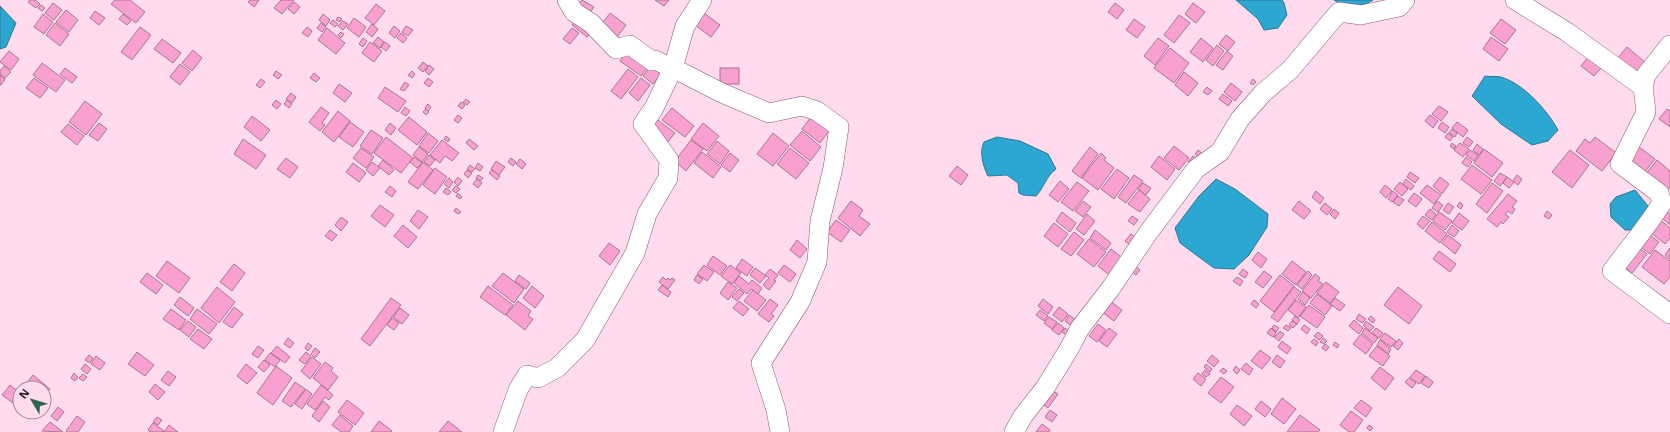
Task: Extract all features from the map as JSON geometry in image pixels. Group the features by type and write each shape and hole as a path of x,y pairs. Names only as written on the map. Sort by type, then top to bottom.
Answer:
{"street":[{"path":"567,0 574,12 591,23 616,49 630,45 652,61 656,60 722,93 769,113 802,106 817,111 840,127 833,168 820,221 817,262 800,302 761,363 764,377 776,410 780,432"},
{"path":"503,432 518,390 527,375 538,378 557,368 585,340 636,253 647,214 668,178 669,160 643,124 654,108 672,68 685,26 702,0"},
{"path":"1014,432 1023,416 1045,388 1080,328 1111,288 1148,233 1196,169 1220,152 1240,118 1249,108 1263,93 1290,70 1339,12 1361,14 1399,7 1405,0"},
{"path":"1515,0 1567,32 1642,87"},
{"path":"1670,45 1646,75 1642,87 1646,112 1620,164 1659,193 1662,203 1649,224 1612,271 1670,314"}],"water":[{"path":"1236,0 1282,0 1287,15 1278,28 1264,30 1258,19"},
{"path":"1334,0 1373,0 1358,6 1349,6"},
{"path":"0,6 16,23 6,47 0,49"},
{"path":"1485,76 1501,77 1518,85 1541,106 1558,130 1548,141 1532,145 1501,124 1472,96"},
{"path":"997,137 1020,141 1048,154 1056,169 1050,175 1036,196 1023,195 1019,193 1018,183 1007,175 988,176 982,159 982,150 984,142"},
{"path":"1216,179 1235,189 1268,214 1267,227 1249,255 1234,269 1214,268 1180,243 1175,228 1199,196"},
{"path":"1635,190 1648,206 1649,214 1636,230 1625,230 1611,217 1610,204 1616,197"}],"building":[{"path":"30,0 35,0 40,4 36,8 28,2"},
{"path":"115,0 130,0 145,12 136,23 111,4"},
{"path":"250,0 259,0 254,7 248,2"},
{"path":"281,0 294,0 282,14 274,8"},
{"path":"582,0 594,7 586,18 575,10"},
{"path":"655,0 669,0 664,6"},
{"path":"294,2 300,7 294,14 288,9"},
{"path":"53,3 62,10 54,20 45,13"},
{"path":"1115,3 1124,10 1117,19 1108,12"},
{"path":"1193,3 1205,12 1196,23 1185,14"},
{"path":"376,4 385,11 374,25 365,18"},
{"path":"41,5 45,8 42,11 38,8"},
{"path":"66,10 78,20 69,32 56,22"},
{"path":"700,10 720,25 711,37 691,22"},
{"path":"95,11 105,18 99,25 90,18"},
{"path":"610,13 626,25 614,41 598,29"},
{"path":"43,14 53,22 44,34 34,27"},
{"path":"123,14 131,21 127,25 119,19"},
{"path":"323,14 330,20 326,26 319,20"},
{"path":"1179,15 1190,23 1174,43 1164,35"},
{"path":"579,16 594,28 587,37 572,25"},
{"path":"338,17 342,19 340,22 336,20"},
{"path":"354,18 366,27 359,37 347,28"},
{"path":"1134,19 1145,27 1137,38 1126,30"},
{"path":"1501,19 1516,30 1505,44 1490,33"},
{"path":"333,20 338,24 335,27 330,23"},
{"path":"343,21 348,24 343,30 338,26"},
{"path":"55,23 69,34 60,46 46,35"},
{"path":"321,23 326,27 322,32 317,28"},
{"path":"372,24 378,29 372,37 366,32"},
{"path":"394,26 400,31 395,38 389,33"},
{"path":"406,26 413,30 408,36 402,32"},
{"path":"140,27 151,35 132,60 121,52"},
{"path":"307,27 312,31 308,37 302,33"},
{"path":"327,28 345,43 336,54 318,40"},
{"path":"572,28 579,33 570,44 563,39"},
{"path":"341,32 344,34 341,38 338,35"},
{"path":"401,33 407,38 403,43 397,38"},
{"path":"1226,35 1235,42 1228,51 1219,44"},
{"path":"378,37 384,42 380,48 373,43"},
{"path":"1491,37 1508,49 1499,61 1483,49"},
{"path":"363,38 367,41 363,47 359,44"},
{"path":"1158,38 1169,46 1155,65 1144,56"},
{"path":"1201,38 1213,48 1203,62 1190,52"},
{"path":"162,39 181,53 173,63 154,49"},
{"path":"370,42 382,51 374,62 362,53"},
{"path":"385,42 390,46 386,51 381,47"},
{"path":"1217,45 1224,51 1213,66 1206,60"},
{"path":"630,46 652,62 641,76 620,61"},
{"path":"1627,47 1647,64 1638,76 1617,59"},
{"path":"1170,48 1189,63 1174,83 1154,68"},
{"path":"193,50 202,58 192,71 182,63"},
{"path":"9,51 19,59 11,70 0,62"},
{"path":"1227,51 1233,56 1223,70 1216,65"},
{"path":"1588,57 1601,68 1594,76 1581,66"},
{"path":"655,61 665,69 653,84 643,76"},
{"path":"423,62 428,66 423,72 418,68"},
{"path":"42,63 65,80 56,92 33,75"},
{"path":"180,64 190,72 180,85 170,77"},
{"path":"429,65 434,69 429,75 425,71"},
{"path":"4,66 11,72 5,78 0,74 0,71"},
{"path":"65,68 77,77 72,83 60,74"},
{"path":"720,68 739,68 739,84 720,84"},
{"path":"628,69 638,77 621,99 611,91"},
{"path":"276,71 282,75 278,79 273,75"},
{"path":"412,71 415,74 412,78 408,75"},
{"path":"1184,72 1198,83 1188,96 1175,85"},
{"path":"314,73 320,78 316,82 310,78"},
{"path":"0,75 5,79 1,85 0,85"},
{"path":"34,78 48,88 40,98 26,88"},
{"path":"428,78 433,82 429,87 424,83"},
{"path":"641,78 650,85 638,101 629,93"},
{"path":"261,79 265,82 260,88 256,85"},
{"path":"1253,79 1256,82 1253,85 1250,83"},
{"path":"405,82 409,85 404,91 400,89"},
{"path":"1231,83 1242,92 1235,101 1224,92"},
{"path":"339,84 352,93 345,102 333,93"},
{"path":"385,87 406,101 398,112 378,98"},
{"path":"1207,87 1212,91 1208,95 1203,92"},
{"path":"291,93 296,97 292,103 286,99"},
{"path":"1223,94 1232,101 1228,106 1219,99"},
{"path":"466,99 470,102 467,105 463,102"},
{"path":"276,100 281,104 277,109 272,105"},
{"path":"287,100 292,104 289,108 284,104"},
{"path":"85,101 102,114 86,135 69,122"},
{"path":"461,102 465,105 462,109 458,106"},
{"path":"428,104 431,107 428,111 425,108"},
{"path":"1439,106 1448,112 1441,121 1432,114"},
{"path":"321,107 329,113 322,123 325,125 320,131 309,122"},
{"path":"405,107 410,111 406,116 401,113"},
{"path":"672,108 694,126 685,137 662,120"},
{"path":"426,109 429,112 426,115 423,112"},
{"path":"1667,109 1670,111 1670,127 1659,119"},
{"path":"338,111 350,121 334,142 322,132"},
{"path":"458,115 462,118 458,123 454,120"},
{"path":"1430,115 1438,121 1433,128 1425,121"},
{"path":"252,116 270,130 261,141 244,127"},
{"path":"409,117 427,132 417,145 398,130"},
{"path":"811,117 829,131 820,143 802,129"},
{"path":"655,118 675,133 667,143 647,128"},
{"path":"350,122 364,132 353,147 339,137"},
{"path":"1442,122 1449,127 1445,133 1438,128"},
{"path":"1457,122 1468,130 1463,137 1452,128"},
{"path":"99,123 107,129 98,141 89,135"},
{"path":"390,123 396,128 391,135 385,130"},
{"path":"703,123 719,136 707,151 691,139"},
{"path":"68,124 84,136 77,145 61,132"},
{"path":"1452,129 1457,133 1455,137 1449,133"},
{"path":"371,130 383,138 372,154 360,146"},
{"path":"802,131 821,147 810,161 790,145"},
{"path":"428,133 438,141 429,153 419,146"},
{"path":"773,133 789,146 773,166 757,154"},
{"path":"1448,133 1453,137 1450,141 1445,137"},
{"path":"446,136 450,139 448,142 444,139"},
{"path":"386,137 413,158 401,173 374,153"},
{"path":"1467,137 1473,142 1469,147 1463,143"},
{"path":"1595,137 1616,153 1602,171 1576,151 1585,139 1590,143"},
{"path":"243,139 266,155 256,169 234,154"},
{"path":"469,139 478,146 474,150 466,143"},
{"path":"442,140 459,153 452,161 445,156 440,163 430,155"},
{"path":"691,140 703,149 686,171 675,161"},
{"path":"717,141 729,151 720,164 707,154"},
{"path":"1452,143 1456,146 1454,149 1450,146"},
{"path":"1460,143 1469,149 1463,157 1454,150"},
{"path":"1477,144 1483,149 1479,155 1473,150"},
{"path":"1635,144 1655,159 1643,174 1624,159"},
{"path":"1174,146 1189,158 1179,170 1164,158"},
{"path":"419,147 428,154 422,162 413,155"},
{"path":"1090,147 1098,154 1081,178 1072,171"},
{"path":"361,148 374,157 366,168 353,158"},
{"path":"790,148 809,163 796,179 777,164"},
{"path":"1484,149 1503,163 1492,177 1474,163"},
{"path":"1198,150 1203,154 1200,158 1195,154"},
{"path":"1470,150 1478,155 1474,161 1466,155"},
{"path":"1570,150 1589,165 1572,188 1552,172"},
{"path":"702,152 721,167 713,178 694,163"},
{"path":"730,153 739,160 730,172 721,165"},
{"path":"1101,153 1106,158 1104,160 1114,168 1098,190 1082,178"},
{"path":"429,155 435,160 430,166 424,162"},
{"path":"1159,156 1175,169 1167,180 1151,167"},
{"path":"1193,156 1199,160 1194,166 1188,162"},
{"path":"414,157 422,163 417,168 410,162"},
{"path":"1466,157 1472,162 1468,167 1462,163"},
{"path":"286,158 298,167 290,178 277,169"},
{"path":"511,158 516,162 513,166 508,162"},
{"path":"520,159 526,164 522,169 516,164"},
{"path":"383,160 394,170 389,175 378,166"},
{"path":"1657,160 1670,171 1670,187 1666,192 1645,175"},
{"path":"496,161 505,167 499,175 491,169"},
{"path":"372,162 380,168 373,176 366,170"},
{"path":"423,162 433,170 418,189 408,182"},
{"path":"353,163 366,173 359,182 346,172"},
{"path":"478,163 483,167 480,171 475,168"},
{"path":"470,165 475,169 472,172 467,169"},
{"path":"1472,165 1492,180 1481,194 1461,179"},
{"path":"957,166 968,175 961,185 949,176"},
{"path":"435,168 447,177 435,194 423,185"},
{"path":"1117,169 1129,178 1114,199 1101,189"},
{"path":"467,170 472,173 468,178 464,174"},
{"path":"492,170 500,176 497,180 489,173"},
{"path":"1410,172 1419,178 1415,183 1407,177"},
{"path":"1500,173 1507,177 1500,186 1494,181"},
{"path":"478,175 483,178 480,181 476,178"},
{"path":"1134,175 1143,181 1126,203 1118,197"},
{"path":"1517,175 1522,179 1518,185 1513,181"},
{"path":"458,177 462,181 458,186 454,182"},
{"path":"1440,177 1449,184 1442,194 1433,186"},
{"path":"1507,177 1514,182 1509,188 1503,183"},
{"path":"449,178 453,182 449,188 444,184"},
{"path":"477,179 482,183 478,188 473,184"},
{"path":"1406,179 1414,186 1411,190 1403,184"},
{"path":"1060,181 1069,189 1058,202 1049,195"},
{"path":"1077,182 1089,191 1073,211 1061,202"},
{"path":"1400,182 1408,189 1402,196 1394,189"},
{"path":"1143,183 1151,188 1146,195 1138,189"},
{"path":"1492,183 1503,191 1487,213 1476,204"},
{"path":"1385,185 1392,191 1386,198 1380,192"},
{"path":"1427,185 1441,195 1434,204 1420,193"},
{"path":"390,186 396,191 392,197 385,192"},
{"path":"456,186 460,189 456,193 452,190"},
{"path":"446,188 451,192 448,195 443,192"},
{"path":"1139,190 1150,199 1140,212 1128,204"},
{"path":"1316,191 1324,198 1320,204 1312,197"},
{"path":"1393,191 1398,195 1392,202 1388,199"},
{"path":"458,193 462,197 460,199 456,196"},
{"path":"1414,193 1422,199 1416,207 1408,201"},
{"path":"1508,194 1517,201 1512,207 1515,209 1512,214 1508,211 1505,214 1509,217 1503,224 1501,222 1497,227 1487,219"},
{"path":"1398,196 1404,200 1399,206 1393,202"},
{"path":"851,201 863,210 859,216 870,224 860,236 838,218"},
{"path":"1083,201 1091,207 1083,217 1075,211"},
{"path":"1299,201 1311,211 1304,219 1292,210"},
{"path":"1437,201 1443,205 1438,212 1432,208"},
{"path":"1460,202 1463,205 1461,209 1457,206"},
{"path":"1325,203 1332,209 1327,215 1320,209"},
{"path":"1448,203 1454,207 1449,214 1443,210"},
{"path":"380,205 394,215 385,227 371,216"},
{"path":"456,208 461,212 458,214 454,211"},
{"path":"1334,209 1339,213 1335,219 1330,214"},
{"path":"1430,209 1436,214 1432,220 1425,215"},
{"path":"418,210 428,217 419,229 410,221"},
{"path":"1547,211 1552,215 1549,219 1544,216"},
{"path":"1666,211 1670,214 1670,225 1661,217"},
{"path":"1062,212 1076,223 1070,232 1056,221"},
{"path":"1439,212 1452,221 1445,230 1433,221"},
{"path":"1459,213 1469,221 1462,230 1452,223"},
{"path":"1087,214 1095,221 1084,235 1076,229"},
{"path":"1132,216 1138,220 1134,225 1128,221"},
{"path":"1423,216 1430,221 1423,229 1417,224"},
{"path":"341,217 348,222 341,231 335,225"},
{"path":"1659,219 1670,228 1670,238 1665,244 1649,231"},
{"path":"836,220 850,230 841,242 827,232"},
{"path":"1432,222 1447,234 1440,243 1425,231"},
{"path":"1054,223 1068,234 1058,247 1044,236"},
{"path":"403,225 417,237 408,248 394,236"},
{"path":"1452,225 1459,231 1454,237 1447,232"},
{"path":"330,230 337,235 332,241 325,236"},
{"path":"1095,230 1111,243 1106,250 1090,238"},
{"path":"1074,232 1084,240 1071,256 1061,249"},
{"path":"1646,232 1659,242 1650,254 1637,244"},
{"path":"1131,234 1137,239 1131,246 1125,241"},
{"path":"1448,235 1461,245 1455,254 1442,243"},
{"path":"1089,239 1106,252 1094,267 1077,254"},
{"path":"797,240 807,249 800,258 790,250"},
{"path":"609,243 620,251 610,265 599,256"},
{"path":"1635,245 1647,254 1632,273 1620,264"},
{"path":"1670,248 1670,259 1665,255"},
{"path":"1111,249 1125,260 1112,277 1098,266"},
{"path":"1655,250 1670,261 1670,277 1664,284 1642,267"},
{"path":"1439,251 1456,264 1450,272 1433,259"},
{"path":"1258,252 1267,259 1261,268 1252,260"},
{"path":"713,256 727,266 720,275 707,265"},
{"path":"742,259 753,267 747,276 736,268"},
{"path":"167,261 190,278 179,293 156,276"},
{"path":"1292,261 1306,272 1296,285 1282,274"},
{"path":"234,264 245,273 232,291 220,282"},
{"path":"704,265 714,272 707,281 697,274"},
{"path":"730,265 741,273 732,284 721,276"},
{"path":"784,265 796,274 790,282 778,273"},
{"path":"1136,267 1140,270 1136,275 1132,272"},
{"path":"755,268 766,276 760,283 750,275"},
{"path":"770,269 778,275 774,280 776,281 769,290 763,285 769,278 765,275"},
{"path":"1243,269 1248,273 1245,278 1239,274"},
{"path":"1264,271 1272,277 1263,288 1255,282"},
{"path":"1308,271 1312,275 1302,289 1297,285"},
{"path":"147,273 163,285 156,294 140,282"},
{"path":"503,273 524,289 514,303 492,286"},
{"path":"1315,274 1320,278 1318,281 1323,284 1311,298 1302,291"},
{"path":"519,275 530,283 526,289 515,281"},
{"path":"697,275 703,279 699,284 694,280"},
{"path":"1280,275 1294,286 1274,312 1260,301"},
{"path":"739,276 749,284 752,280 762,288 758,294 751,289 747,294 734,283"},
{"path":"663,277 666,280 668,278 670,280 672,278 675,280 668,289 659,282"},
{"path":"1237,277 1243,281 1240,286 1233,281"},
{"path":"728,282 737,288 728,300 720,293"},
{"path":"1326,282 1339,292 1330,303 1317,293"},
{"path":"662,285 671,292 668,297 658,290"},
{"path":"488,286 513,305 505,315 480,297"},
{"path":"532,286 544,296 535,308 523,298"},
{"path":"217,287 235,302 219,323 201,308"},
{"path":"1294,287 1301,292 1278,322 1271,317"},
{"path":"1398,287 1422,306 1409,324 1384,305"},
{"path":"739,289 744,293 737,301 732,297"},
{"path":"753,290 766,300 757,311 744,301"},
{"path":"1303,292 1310,298 1305,305 1298,299"},
{"path":"1317,294 1332,306 1325,315 1310,303"},
{"path":"180,297 194,308 188,316 174,305"},
{"path":"391,298 401,305 370,346 361,339"},
{"path":"1335,298 1345,305 1340,311 1330,304"},
{"path":"770,299 778,305 771,314 774,316 769,322 758,314"},
{"path":"1043,299 1053,307 1048,314 1038,306"},
{"path":"1254,300 1259,304 1256,308 1251,304"},
{"path":"1296,300 1306,307 1298,318 1288,310"},
{"path":"518,301 531,311 528,316 533,319 525,330 506,315"},
{"path":"739,301 749,309 743,316 733,308"},
{"path":"1110,301 1122,310 1114,321 1102,312"},
{"path":"1309,305 1325,317 1317,328 1300,316"},
{"path":"234,307 243,314 232,328 223,322"},
{"path":"1059,307 1068,314 1062,322 1053,315"},
{"path":"400,308 409,315 402,324 393,317"},
{"path":"171,309 186,320 179,330 163,319"},
{"path":"197,309 217,324 209,334 190,319"},
{"path":"1040,310 1048,316 1044,321 1036,315"},
{"path":"1359,314 1366,319 1362,323 1356,319"},
{"path":"1069,315 1076,320 1072,326 1065,321"},
{"path":"1295,316 1300,320 1297,324 1292,320"},
{"path":"1371,316 1375,320 1373,323 1368,319"},
{"path":"1049,317 1057,322 1052,329 1044,323"},
{"path":"392,318 399,323 394,330 387,325"},
{"path":"1354,320 1363,328 1359,334 1349,326"},
{"path":"188,321 196,327 189,337 180,330"},
{"path":"1292,321 1297,324 1293,328 1289,325"},
{"path":"1366,321 1374,327 1370,331 1363,325"},
{"path":"1058,323 1064,328 1059,335 1052,330"},
{"path":"1098,324 1106,330 1097,342 1089,336"},
{"path":"1274,325 1279,328 1276,332 1272,328"},
{"path":"1286,325 1291,328 1288,331 1283,328"},
{"path":"1304,325 1310,329 1307,334 1301,329"},
{"path":"1065,328 1069,331 1066,335 1062,332"},
{"path":"1109,328 1117,334 1107,347 1099,341"},
{"path":"1271,328 1276,333 1273,337 1267,333"},
{"path":"1365,328 1378,338 1374,343 1362,333"},
{"path":"1376,328 1383,333 1379,338 1372,333"},
{"path":"198,329 212,339 204,349 190,339"},
{"path":"1280,331 1284,334 1279,341 1274,337"},
{"path":"1318,332 1323,336 1319,340 1314,336"},
{"path":"1385,333 1396,341 1391,347 1380,339"},
{"path":"1361,334 1373,344 1366,354 1353,344"},
{"path":"288,338 294,343 290,348 284,344"},
{"path":"1323,338 1327,341 1324,344 1320,342"},
{"path":"1314,339 1318,342 1316,346 1311,342"},
{"path":"1399,339 1403,343 1398,350 1393,346"},
{"path":"1380,340 1391,349 1388,354 1377,345"},
{"path":"1282,341 1291,348 1287,354 1278,347"},
{"path":"1335,342 1339,345 1337,348 1333,345"},
{"path":"308,343 312,346 308,351 305,348"},
{"path":"1325,344 1329,347 1326,351 1322,348"},
{"path":"258,346 264,350 258,358 252,354"},
{"path":"277,346 290,357 285,363 271,353"},
{"path":"1377,346 1390,356 1383,366 1369,356"},
{"path":"315,348 320,352 315,358 311,354"},
{"path":"1260,350 1271,358 1262,369 1251,361"},
{"path":"137,352 154,365 145,376 128,364"},
{"path":"306,352 311,356 305,364 299,360"},
{"path":"270,353 280,360 275,367 265,360"},
{"path":"89,355 93,358 90,363 85,360"},
{"path":"1212,355 1219,361 1214,367 1207,361"},
{"path":"1277,355 1285,361 1280,368 1272,362"},
{"path":"96,356 105,363 100,370 91,364"},
{"path":"312,357 321,364 310,379 301,371"},
{"path":"264,360 270,365 264,372 258,367"},
{"path":"325,362 333,368 331,371 338,377 328,390 313,378"},
{"path":"1246,363 1253,369 1249,375 1241,369"},
{"path":"85,364 91,369 87,374 81,369"},
{"path":"246,364 257,373 247,384 237,376"},
{"path":"1206,364 1212,369 1210,372 1204,367"},
{"path":"276,366 292,378 273,405 257,393"},
{"path":"1236,366 1240,370 1237,374 1233,370"},
{"path":"1380,367 1394,378 1385,390 1371,378"},
{"path":"1223,368 1227,371 1224,374 1220,371"},
{"path":"1205,370 1210,374 1206,377 1202,374"},
{"path":"1416,370 1425,376 1419,384 1410,377"},
{"path":"168,371 176,377 169,386 161,380"},
{"path":"74,373 78,377 75,381 71,378"},
{"path":"1198,373 1206,379 1201,386 1193,379"},
{"path":"83,374 87,377 83,381 79,378"},
{"path":"33,375 39,380 29,380"},
{"path":"1426,376 1433,382 1429,388 1421,383"},
{"path":"1221,377 1234,387 1221,403 1208,393"},
{"path":"1409,378 1416,383 1412,388 1405,382"},
{"path":"295,382 305,389 291,407 282,401"},
{"path":"155,384 165,392 158,400 149,392"},
{"path":"10,385 12,387 12,402 2,395"},
{"path":"321,385 333,395 329,400 325,397 315,410 307,404"},
{"path":"306,389 312,394 302,409 295,404"},
{"path":"1050,389 1058,394 1048,408 1040,402"},
{"path":"1282,398 1296,409 1284,424 1271,414"},
{"path":"347,400 364,413 355,425 338,412"},
{"path":"1361,400 1372,408 1366,417 1354,408"},
{"path":"323,401 330,407 319,422 312,416"},
{"path":"1261,401 1271,409 1265,417 1255,409"},
{"path":"1237,405 1252,416 1244,426 1230,414"},
{"path":"58,407 64,412 57,421 52,417"},
{"path":"1050,410 1057,415 1052,422 1045,417"},
{"path":"1351,411 1363,420 1354,432 1349,432 1340,425"},
{"path":"340,415 353,426 349,432 341,432 332,425"},
{"path":"1300,415 1320,430 1318,432 1287,432"},
{"path":"77,416 85,422 78,432 67,432 66,431"},
{"path":"157,417 162,420 158,425 153,422"},
{"path":"379,421 392,431 371,432"},
{"path":"448,421 462,432 439,432"},
{"path":"50,422 63,432 42,431"},
{"path":"153,423 164,431 150,432 148,430"},
{"path":"1042,424 1050,430 1049,432 1036,432"},
{"path":"169,425 178,432 164,432"},
{"path":"1369,425 1373,428 1370,431 1367,428"}]}
